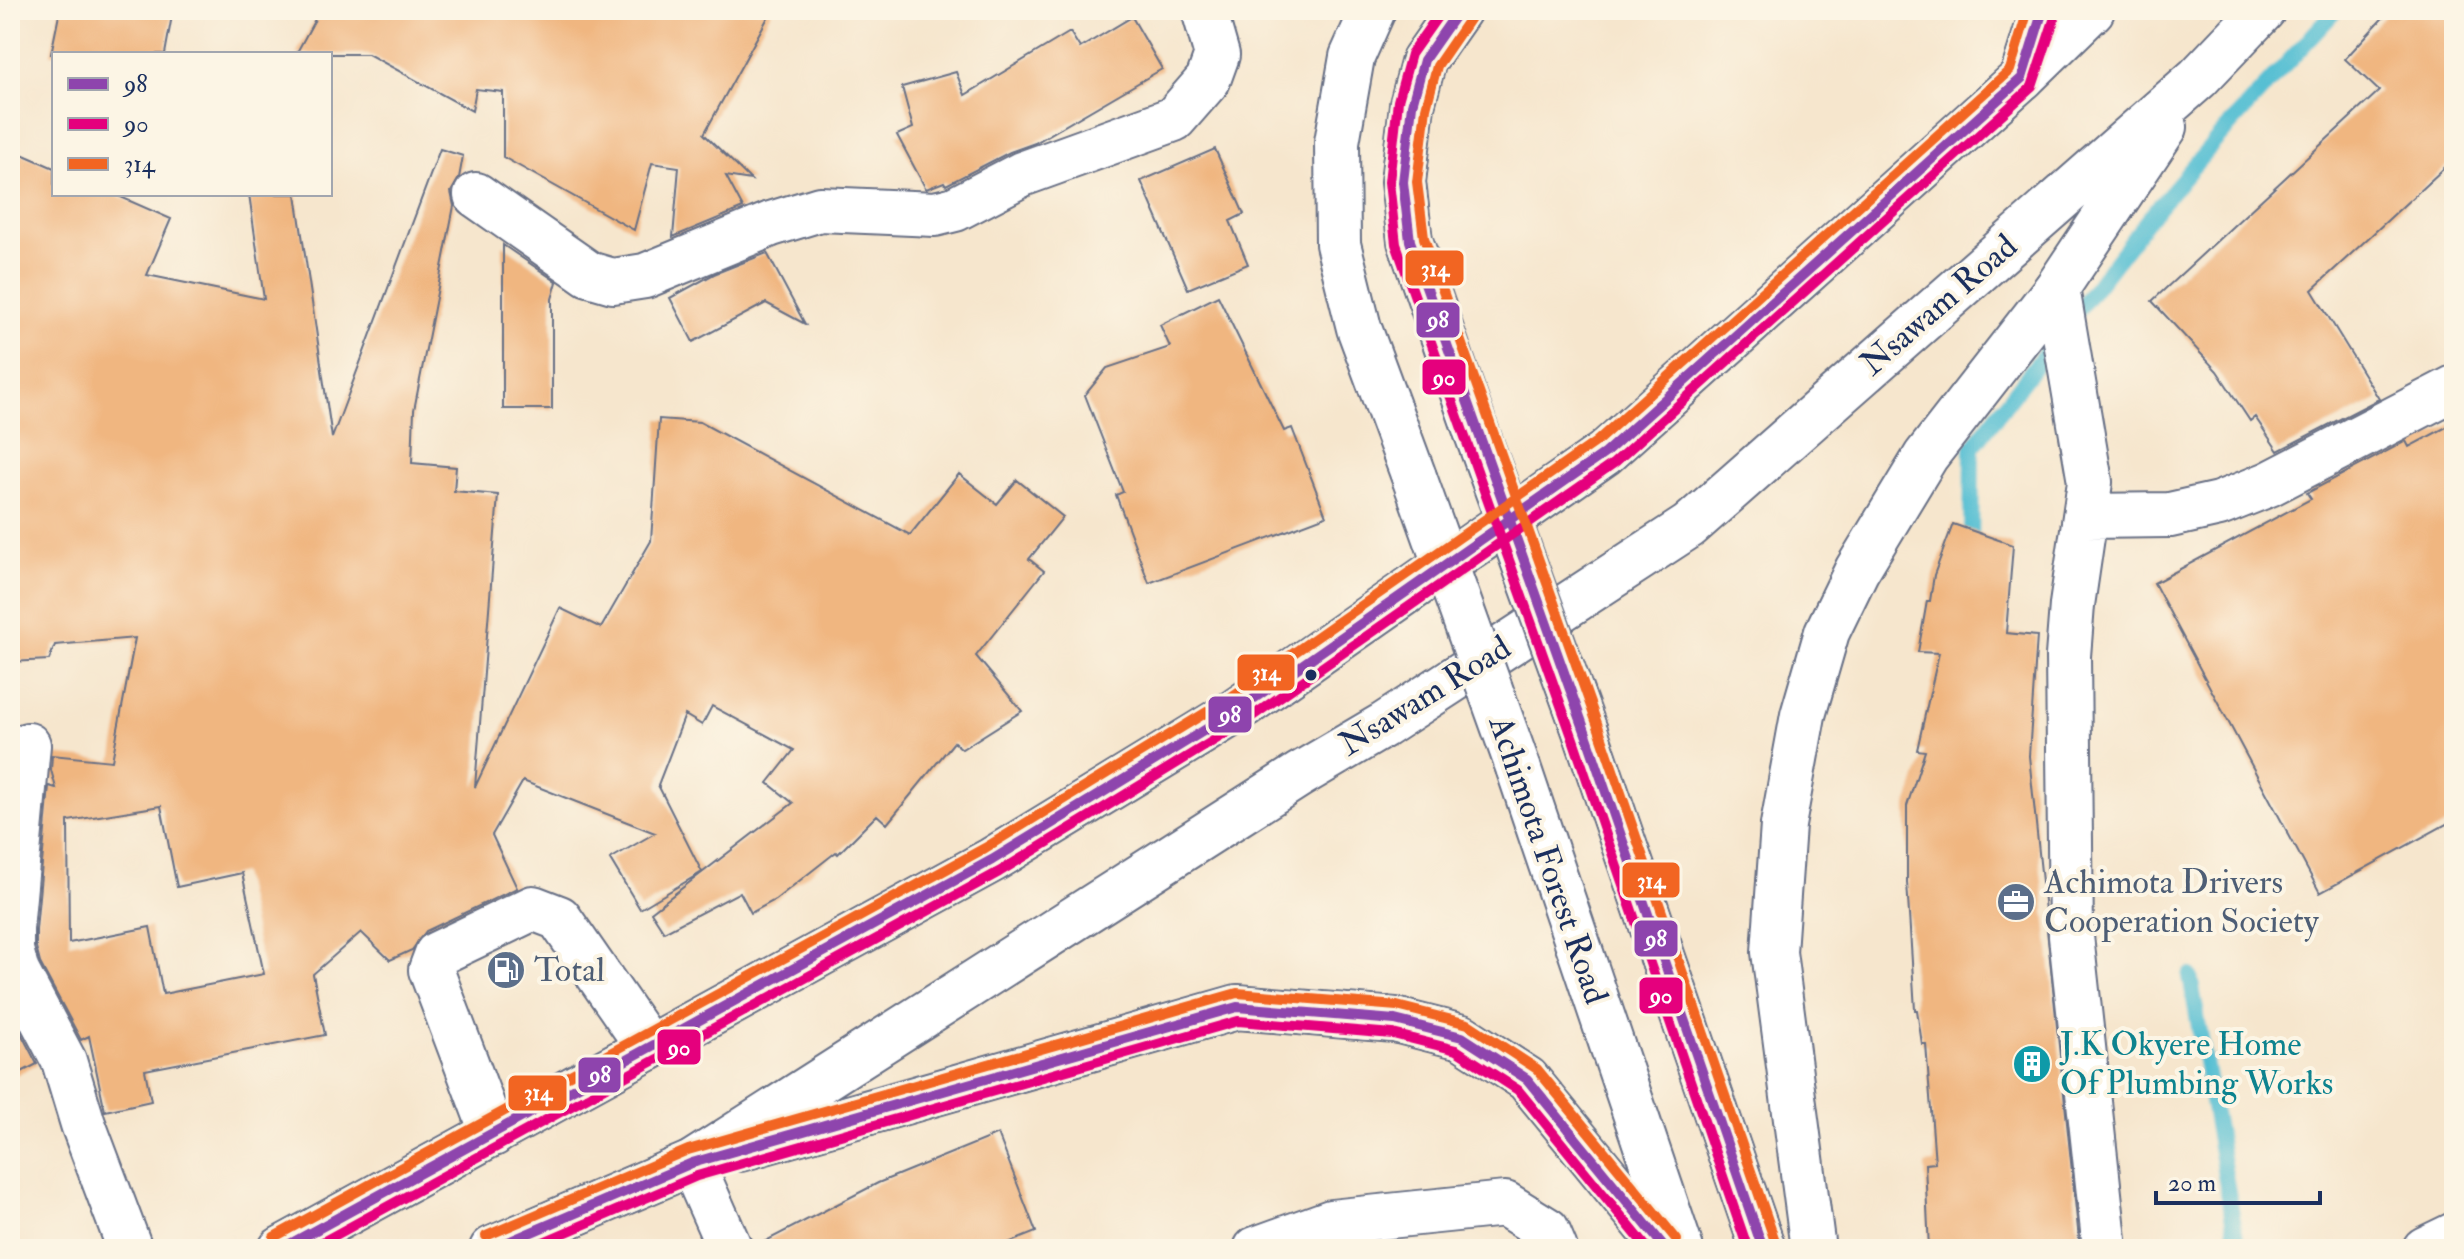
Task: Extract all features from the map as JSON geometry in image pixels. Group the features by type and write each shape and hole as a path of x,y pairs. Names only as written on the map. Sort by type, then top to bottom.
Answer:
{"main road":[{"path":"476,195 589,274 613,281 645,276 771,224 820,209 935,214 955,209 1022,174 1174,119 1208,80 1217,55 1204,10"},
{"name":"Achimota Forest Road","path":"1373,10 1352,57 1337,142 1338,244 1359,328 1518,767 1681,1249"},
{"path":"1459,10 1424,60 1412,105 1403,182 1410,241 1586,734 1763,1249"},
{"path":"2022,78 2043,10"},
{"path":"281,1249 992,860 1236,711 1605,453 2022,78 2092,10"},
{"name":"Nsawam Road","path":"492,1249 692,1163 1299,775 1384,725 1689,526 2198,78 2263,10"},
{"path":"1813,1249 1774,952 1783,825 1803,715 1827,632 1857,570 1926,456 2057,288 2198,78"},
{"path":"2057,288 2090,482 2072,605 2068,656 2071,936 2105,1249"},
{"path":"2086,516 2170,515 2219,504 2269,484 2454,388"},
{"path":"28,745 11,950 17,972 64,1061 83,1124 130,1249"},
{"path":"493,1134 431,970 437,954 533,908 559,918 649,1048"},
{"path":"730,1249 692,1163 1237,1007 1395,1020 1462,1037 1527,1079 1666,1249"},
{"path":"1256,1249 1331,1222 1505,1204 1547,1230 1555,1249"},
{"path":"2425,1249 2454,1235"}],"building":[{"path":"60,10 173,10 165,52 51,54"},
{"path":"320,10 772,10 704,134 751,180 726,176 743,208 673,237 679,167 652,163 634,230 503,157 503,92 476,89 472,111 368,54 297,52"},
{"path":"2390,10 2454,10 2454,159 2312,290 2379,399 2278,451 2255,417 2250,421 2217,371 2152,301 2379,91 2345,59"},
{"path":"1132,17 1162,69 1035,143 1010,152 946,185 944,182 926,189 897,135 913,128 902,87 956,72 965,95 1070,32 1080,48"},
{"path":"10,149 52,167 52,196 119,196 171,219 147,275 264,299 249,196 296,196 332,438 440,149 463,156 459,178 451,192 454,206 414,410 412,463 456,467 454,491 498,495 475,787 560,608 601,628 651,541 659,419 700,422 910,535 959,474 997,504 1017,480 1063,517 1029,559 1044,571 976,656 1022,711 962,749 954,742 887,824 877,815 838,854 836,852 775,900 751,913 740,892 664,932 651,912 793,803 768,783 794,750 712,706 702,725 685,715 658,785 702,872 640,909 610,859 655,833 523,781 492,835 517,888 426,931 412,950 390,960 361,932 313,974 325,1035 145,1070 151,1101 105,1111 89,1036 81,1040 40,963 36,930 49,786 56,788 51,770 52,755 112,761 135,638 55,645 49,660 10,662","holes":["161,806 177,887 242,873 264,974 163,994 150,927 69,943 68,821"]},
{"path":"1215,149 1244,214 1230,221 1248,264 1188,289 1141,181"},
{"path":"503,245 557,282 552,299 552,409 503,409"},
{"path":"767,253 805,324 766,303 693,342 670,298 714,274"},
{"path":"1218,296 1284,431 1292,428 1326,516 1149,583 1116,495 1123,492 1085,395 1107,368 1170,347 1160,325"},
{"path":"2454,423 2454,820 2320,893 2154,583 2311,499 2307,493 2406,441 2409,447"},
{"path":"1953,524 2013,545 2006,633 2037,636 2029,756 2080,1249 1929,1249 1925,1164 1935,1163 1926,1044 1922,1044 1915,1010 1907,882 1907,806 1925,751 1917,750 1939,653 1918,652 1934,575"},
{"path":"10,1012 37,1064 10,1078"},
{"path":"998,1134 1036,1232 993,1249 754,1247 878,1183"}],"waterway":[{"path":"1971,553 1972,448 2148,219 2336,10"},
{"path":"2190,976 2238,1249"}],"transit line":[{"name":"90","path":"1442,10 1411,54 1398,101 1389,182 1396,244 1573,739 1748,1249"},
{"name":"98","path":"1459,10 1424,60 1412,105 1403,182 1410,241 1586,734 1763,1249"},
{"name":"314","path":"274,1237 985,848 1228,699 1596,442 2010,70 2028,10"},
{"name":"98","path":"281,1249 992,860 1236,711 1605,453 2022,78 2043,10"},
{"name":"90","path":"310,1249 999,872 1244,722 1614,463 2032,87 2056,14"},
{"name":"314","path":"1470,18 1437,66 1426,108 1417,182 1424,238 1599,729 1776,1244"},
{"name":"314","path":"486,1236 688,1150 1237,993 1397,1006 1468,1024 1537,1069 1677,1240"},
{"name":"98","path":"492,1249 692,1163 1237,1007 1395,1020 1462,1037 1527,1079 1666,1249"},
{"name":"90","path":"527,1249 697,1176 1238,1021 1393,1034 1456,1050 1518,1090 1648,1249"}],"place":[{"name":"Achimota Drivers Cooperation Society","path":"2016,902"},
{"name":"Total","path":"506,970"},
{"name":"J.K Okyere Home Of Plumbing Works","path":"2032,1064"}]}
